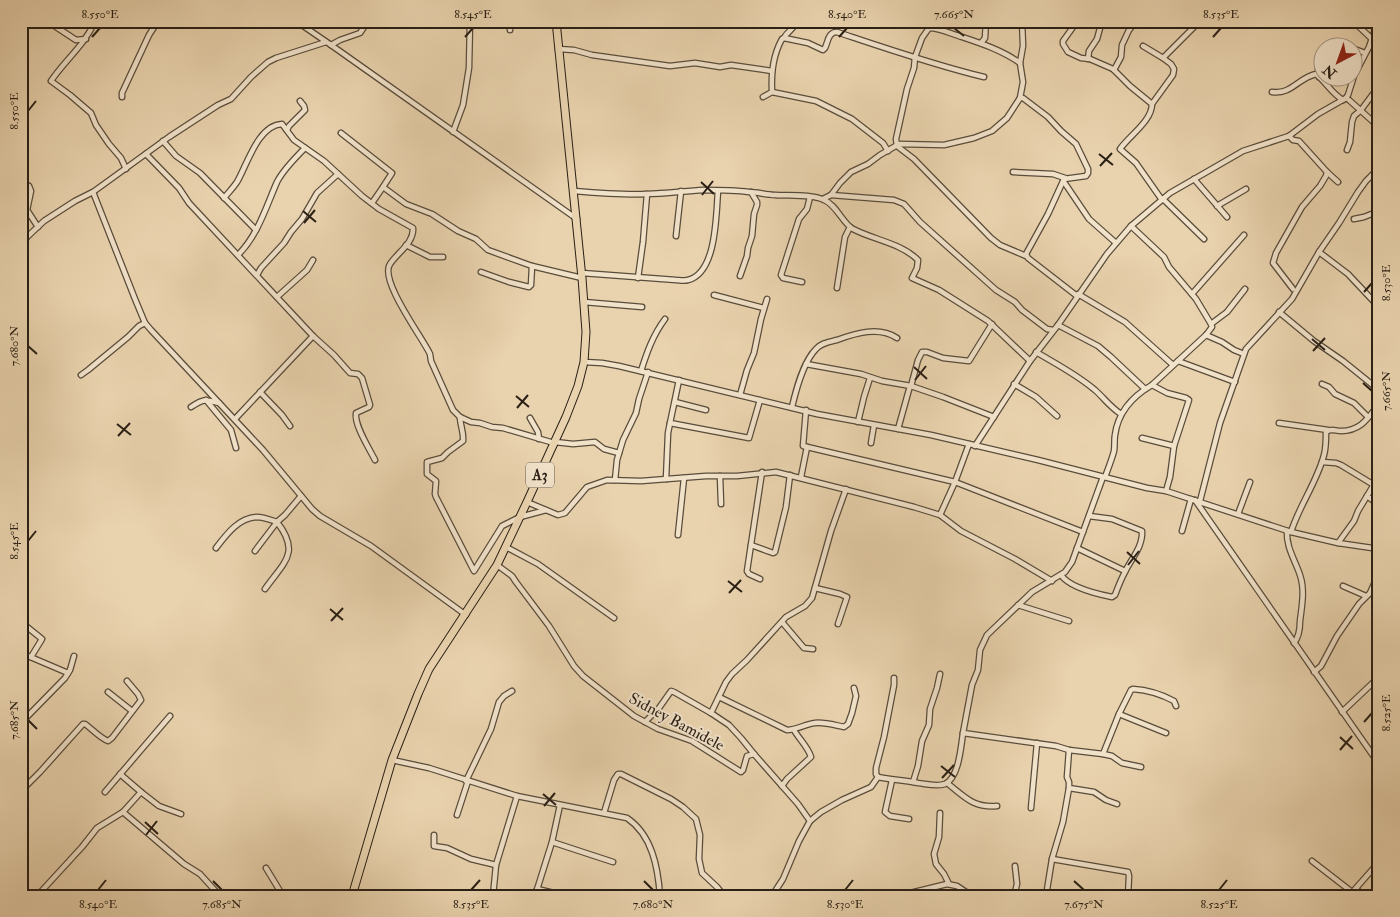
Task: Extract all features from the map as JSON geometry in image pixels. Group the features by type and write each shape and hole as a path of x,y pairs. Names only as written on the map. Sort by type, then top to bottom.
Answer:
{"highway":[{"name":"A3","path":"352,896 392,760 415,700 430,669 497,565 506,547 528,502 578,386 584,362 586,332 582,276 556,21"}],"street":[{"path":"21,28 28,21"},
{"path":"47,21 76,40 86,39"},
{"path":"95,21 86,39 51,80 90,113 96,126 121,158 126,169"},
{"path":"122,97 122,93 149,35 158,21"},
{"path":"296,21 577,219"},
{"path":"21,249 27,237 44,221 93,192 163,141 230,99 268,62 360,34 368,21"},
{"path":"453,132 462,105 469,68 470,21"},
{"path":"510,21 510,30"},
{"path":"772,92 772,70 780,40 792,30 797,21"},
{"path":"981,43 986,38 986,21"},
{"path":"823,199 831,194 851,172 897,146 904,144 944,145 974,138 992,131 1001,124 1020,98 1023,82 1020,63 1023,46 1022,21"},
{"path":"1088,59 1097,39 1102,21"},
{"path":"1114,70 1121,57 1122,44 1136,21"},
{"path":"1163,58 1200,21"},
{"path":"1352,21 1372,39"},
{"path":"975,446 1036,352 1058,325 1116,243 1132,226 1163,199 1194,179 1239,153 1289,136 1318,114 1347,98 1354,76 1359,69 1379,22"},
{"path":"1076,23 1063,41 1068,52 1090,58 1114,70 1152,104"},
{"path":"897,146 898,126 907,89 922,38 929,28 937,28 981,43 1020,63"},
{"path":"784,38 808,43 823,50 830,34 837,32 934,64 984,77"},
{"path":"1143,46 1171,64 1174,69 1173,75 1152,104 1152,108 1142,125 1120,149 1136,163 1163,199 1204,239"},
{"path":"558,49 670,66 695,63 772,70"},
{"path":"1272,92 1286,91 1302,79 1312,75"},
{"path":"1347,150 1354,116 1361,110 1379,86"},
{"path":"1330,88 1338,97 1347,98 1379,127"},
{"path":"763,97 772,92 806,98 829,107 852,120 883,143 888,151"},
{"path":"1020,98 1048,117 1078,146 1088,173 1084,176 1064,180"},
{"path":"287,128 305,110 300,100"},
{"path":"224,198 236,184 262,136 267,131 282,124 287,128 292,138 318,156 372,203 412,228 412,237 389,265 388,273 391,284 413,326 428,348 437,376 453,410 460,417 492,428 503,428 554,442 573,444 595,442 604,449 619,454"},
{"path":"341,133 392,173 372,203"},
{"path":"1289,136 1293,140 1299,141 1338,182"},
{"path":"163,141 176,156 199,172 256,230"},
{"path":"897,146 914,159 991,238 1000,245 1026,256 1078,295 1125,322 1173,365"},
{"path":"238,255 249,244 278,180 305,148"},
{"path":"146,154 313,336 350,373 358,374 362,378 370,405 356,413 355,416 375,460"},
{"path":"1182,531 1195,500 1246,349 1292,299 1319,252 1358,192 1379,168"},
{"path":"1013,172 1052,174 1064,180 1089,219 1116,243"},
{"path":"1292,289 1272,263 1302,207 1320,186 1327,172"},
{"path":"257,275 284,243 290,232 302,220 317,194 338,174"},
{"path":"1194,179 1227,217"},
{"path":"1026,256 1064,180"},
{"path":"21,182 29,186 32,191 27,210 38,227"},
{"path":"383,187 406,204 432,214 458,231 476,239 488,250 532,266 582,276 688,280 700,271 712,250 718,191"},
{"path":"1217,206 1246,188"},
{"path":"574,191 618,195 681,191 751,192 823,199 829,203 850,227 890,243 913,255 919,263 912,278 939,290 992,324 1030,361"},
{"path":"676,236 681,191"},
{"path":"93,192 146,323 268,455 312,509 320,516 370,546 466,614"},
{"path":"740,276 752,236 754,214 757,205 751,192"},
{"path":"638,278 647,194"},
{"path":"831,194 894,200 904,204 920,222 996,290 1015,302 1046,329 1049,336"},
{"path":"802,282 783,278 781,275 799,220 806,210 810,197"},
{"path":"1354,219 1379,212"},
{"path":"878,777 936,786 947,783 956,771 972,685 978,670 980,650 985,639 992,629 1032,592 1068,570 1114,452 1115,434 1121,414 1132,400 1145,388 1152,385 1206,335 1212,327 1192,294 1169,267 1164,257 1132,226"},
{"path":"837,288 840,260 845,237 850,227"},
{"path":"1192,294 1244,235"},
{"path":"406,245 430,257 443,257"},
{"path":"1319,252 1348,274 1379,307"},
{"path":"277,298 307,270 313,260"},
{"path":"481,272 529,287 531,285 532,266"},
{"path":"1211,324 1227,312 1245,289"},
{"path":"714,295 764,308"},
{"path":"740,395 754,353 767,299"},
{"path":"584,302 642,307"},
{"path":"1280,312 1314,341 1349,365 1379,390"},
{"path":"641,371 650,343 656,330 665,319"},
{"path":"81,375 146,323"},
{"path":"898,429 922,352 943,358 970,361 992,324"},
{"path":"1058,325 1098,346 1145,388"},
{"path":"1046,329 1053,330"},
{"path":"792,407 806,364 820,346 862,332 883,333 898,338"},
{"path":"1206,335 1244,354"},
{"path":"235,419 313,336"},
{"path":"1036,352 1073,373 1121,414"},
{"path":"1178,361 1235,382"},
{"path":"584,362 602,363 648,372 760,400 968,444 1166,491 1289,531 1379,549"},
{"path":"806,364 862,374 882,381 910,386 994,417"},
{"path":"616,480 617,460 623,440 636,413 648,372"},
{"path":"858,422 870,378"},
{"path":"666,479 668,433 679,380"},
{"path":"1014,384 1030,393 1057,416"},
{"path":"1322,384 1354,403 1368,417"},
{"path":"1152,385 1167,393 1189,400 1174,446 1166,491"},
{"path":"260,392 290,426"},
{"path":"191,408 199,402 206,400 220,404"},
{"path":"206,400 231,430 236,448"},
{"path":"670,423 749,438 760,400"},
{"path":"675,402 706,410"},
{"path":"1279,423 1328,430 1351,430 1363,424 1379,404"},
{"path":"806,410 803,446 956,482 1083,532"},
{"path":"460,417 463,433 462,441 442,458 427,462 427,474 436,481 436,497 474,570 502,526 520,517 546,510"},
{"path":"530,418 538,432 539,439"},
{"path":"871,443 874,425"},
{"path":"1294,643 1298,638 1300,627 1303,591 1300,575 1289,549 1289,531 1308,496 1322,462 1325,454 1326,432 1328,430"},
{"path":"1142,438 1174,446"},
{"path":"940,515 956,482 968,444"},
{"path":"801,477 807,447"},
{"path":"1322,462 1341,465 1374,485"},
{"path":"760,579 749,574 747,571 762,472"},
{"path":"528,502 558,515 563,515 587,487 607,480 640,481 776,472 801,477 940,515 961,531 1016,559 1052,581"},
{"path":"751,545 773,554 776,552 786,507 790,475"},
{"path":"720,476 720,504"},
{"path":"1338,542 1354,521 1379,476"},
{"path":"678,535 684,478"},
{"path":"1238,514 1250,482"},
{"path":"711,713 732,674 786,617 799,611 812,598 831,531 846,489"},
{"path":"255,551 277,522 301,496"},
{"path":"1367,496 1379,505"},
{"path":"1195,500 1379,764"},
{"path":"1061,576 1065,581 1112,597 1115,595 1125,571 1139,548 1142,531 1112,519 1089,516"},
{"path":"216,548 233,528 242,522 257,517 277,522 284,531 289,549 282,566 266,589"},
{"path":"506,547 538,564 614,618"},
{"path":"1077,548 1125,571"},
{"name":"Sidney Bamidele","path":"497,565 512,576 544,619 574,666 583,676 614,701 645,722 658,729 692,741 741,772 747,756 754,754"},
{"path":"1314,672 1321,666 1337,636 1359,604 1370,593 1379,573"},
{"path":"1343,586 1366,596"},
{"path":"815,588 847,597 838,624"},
{"path":"1018,605 1068,621"},
{"path":"21,622 42,639 31,658"},
{"path":"782,622 804,648 813,649"},
{"path":"21,653 68,673"},
{"path":"21,723 60,684 68,673 74,656"},
{"path":"913,782 922,741 929,725 930,708 940,674"},
{"path":"1342,712 1379,677"},
{"path":"878,777 876,768 884,737 894,678"},
{"path":"21,791 83,724 96,731 105,739 112,738 141,700 127,681"},
{"path":"719,697 787,730 794,730 808,724 817,723 847,726 856,696 854,688"},
{"path":"1103,754 1129,692 1133,689 1147,690 1164,696 1174,701 1176,706"},
{"path":"457,815 467,781 491,729 501,698 512,691"},
{"path":"645,722 671,691 711,713 729,726 741,738 798,804 810,821"},
{"path":"108,692 132,711"},
{"path":"1119,714 1166,733"},
{"path":"105,792 170,716"},
{"path":"782,786 811,757 794,730"},
{"path":"964,733 1103,754 1112,756 1122,763 1141,767"},
{"path":"1031,808 1037,744"},
{"path":"1046,896 1052,859 1063,822 1069,788 1067,776 1069,750"},
{"path":"392,760 429,768 517,796 627,818 647,838 653,855 660,896"},
{"path":"120,774 159,806 181,814"},
{"path":"604,813 614,780 618,774 671,799 683,807 693,815 697,822 700,834 702,873 724,896"},
{"path":"772,896 783,879 810,821 842,800 871,787 878,777"},
{"path":"892,780 885,812 890,816 909,819"},
{"path":"947,783 975,804 997,806"},
{"path":"1069,788 1094,792 1106,800 1117,804"},
{"path":"37,896 82,847 96,828 123,812 141,792"},
{"path":"494,896 496,865 517,796"},
{"path":"535,896 552,842 560,805"},
{"path":"123,812 184,864 200,874 220,896"},
{"path":"940,813 939,837 934,854 936,864 949,884"},
{"path":"434,835 434,846 445,847 471,859 496,865"},
{"path":"552,842 613,862"},
{"path":"1052,859 1128,872 1128,896"},
{"path":"1312,861 1352,892 1364,896"},
{"path":"1352,892 1379,862"},
{"path":"1014,896 1017,884 1015,866"},
{"path":"266,868 283,896"},
{"path":"898,896 949,884 957,886 972,896"},
{"path":"21,890 28,896"},
{"path":"538,890 568,896 574,894 643,896"}]}
